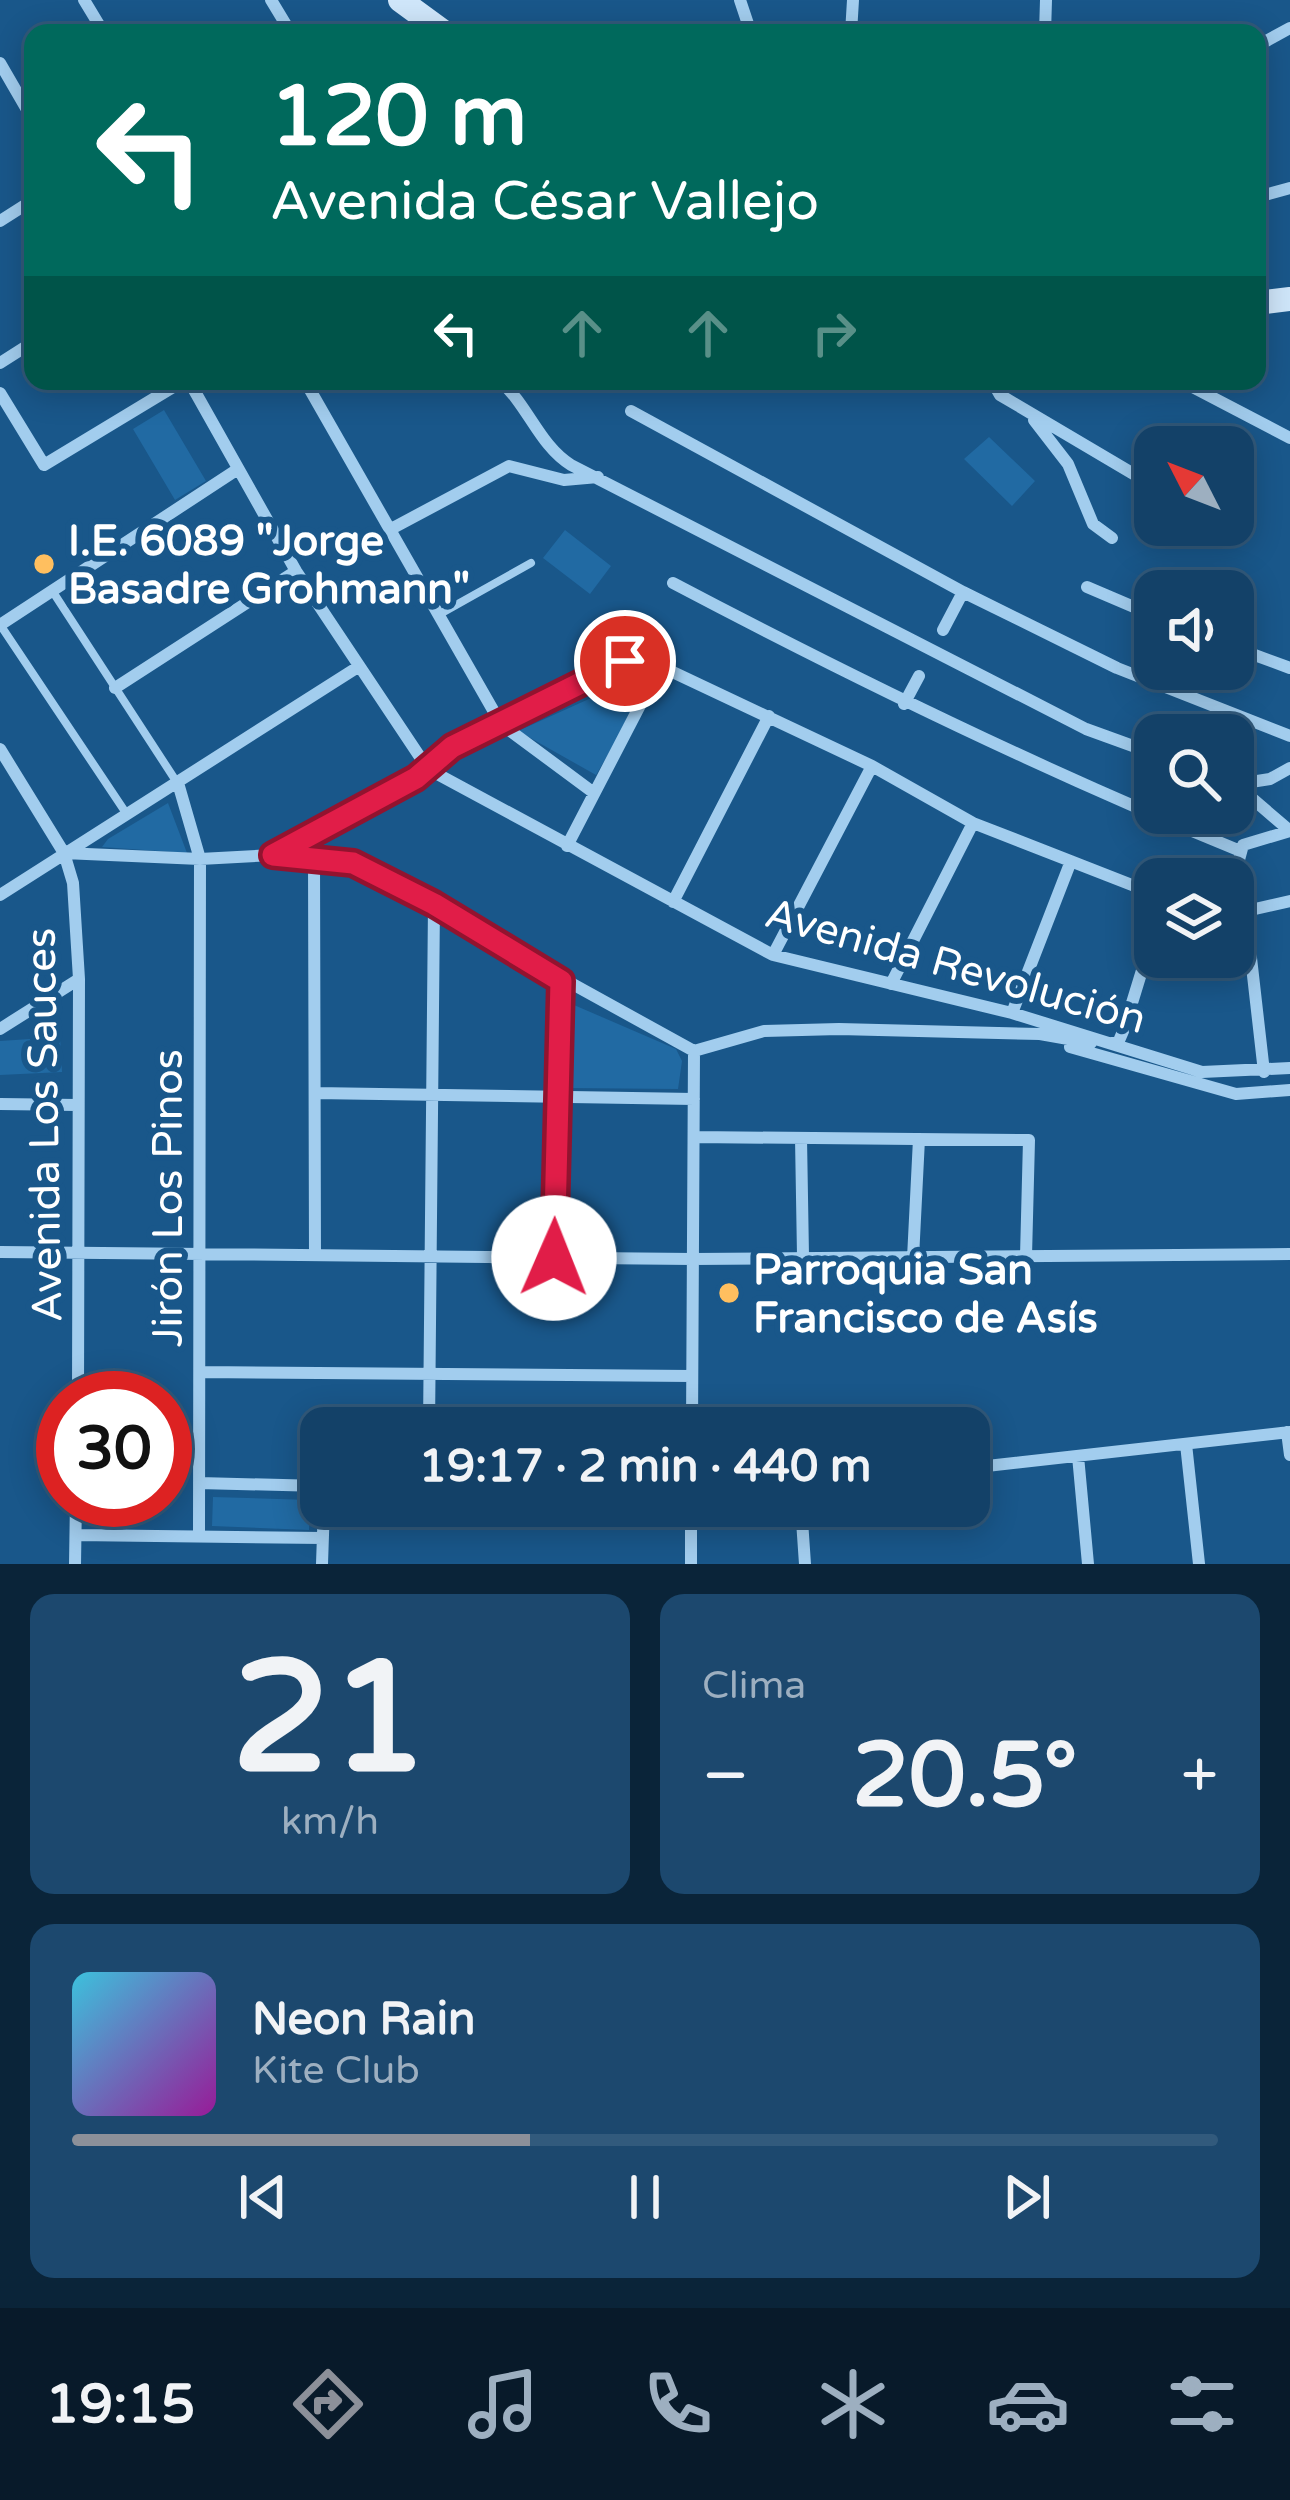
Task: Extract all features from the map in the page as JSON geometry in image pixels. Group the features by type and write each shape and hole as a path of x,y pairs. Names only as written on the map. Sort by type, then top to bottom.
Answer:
{"street":[{"path":"400,0 433,24"},
{"path":"2,72 24,106"},
{"path":"0,393 44,465 171,390"},
{"path":"191,390 296,571 428,769"},
{"path":"310,390 501,724 594,793"},
{"path":"507,390 559,457 1086,729 1134,746"},
{"path":"998,390 1134,474"},
{"path":"1198,390 1290,438"},
{"path":"631,411 963,592 1115,667 1290,736"},
{"path":"1030,414 1068,464 1094,524 1112,538"},
{"path":"392,529 509,466 564,480 599,476"},
{"path":"0,625 238,469"},
{"path":"116,688 296,571"},
{"path":"673,583 904,704 1064,779 1238,850"},
{"path":"1087,587 1134,607"},
{"path":"943,631 963,592"},
{"path":"1254,655 1290,668"},
{"path":"273,855 428,769 452,747 625,661 662,663 872,766 973,823 1134,886"},
{"path":"567,846 662,663"},
{"path":"0,895 358,667"},
{"path":"904,704 919,676"},
{"path":"674,902 769,716"},
{"path":"1,754 64,853"},
{"path":"773,956 872,766"},
{"path":"1254,781 1270,779 1290,768"},
{"name":"Avenida Revolución","path":"428,769 773,956 1012,1013 1202,1072 1290,1068"},
{"name":"Jirón Los Pinos","path":"178,783 200,859 199,1536"},
{"path":"1254,799 1290,831"},
{"path":"891,984 973,823"},
{"path":"1237,858 1247,841 1290,831"},
{"path":"64,853 200,859 273,855 353,863 694,1052 764,1031 1017,1034 1118,1043 1139,978"},
{"name":"Avenida Los Sauces","path":"64,853 73,883 79,979 78,1371"},
{"path":"314,857 315,1255"},
{"path":"1012,1013 1071,861"},
{"path":"1254,910 1290,901"},
{"path":"429,1407 434,904"},
{"path":"1249,978 1264,1072"},
{"path":"0,1029 79,979"},
{"path":"554,1258 561,981"},
{"path":"1017,1034 1236,1094 1290,1090"},
{"path":"692,1407 694,1052"},
{"path":"315,1093 694,1099"},
{"path":"0,1104 77,1105"},
{"path":"694,1137 1029,1140 1026,1256"},
{"path":"801,1138 803,1256"},
{"path":"913,1258 919,1139"},
{"path":"0,1252 693,1259 1290,1254"},
{"path":"200,1372 692,1376"},
{"path":"990,1466 1288,1432 1290,1455"},
{"path":"1186,1444 1199,1564"},
{"path":"1078,1456 1089,1564"},
{"path":"199,1483 300,1485"},
{"path":"74,1564 76,1527"},
{"path":"322,1564 323,1527"},
{"path":"691,1527 691,1564"},
{"path":"802,1527 805,1564"},
{"path":"76,1535 323,1538"}],"lane":[{"path":"440,614 532,562"},
{"path":"53,592 178,783"},
{"path":"0,625 126,814"}],"shaded area":[{"path":"164,410 206,481 175,500 133,429"},
{"path":"989,437 1035,481 1012,506 964,459"},
{"path":"565,530 611,566 590,594 543,558"},
{"path":"631,680 646,690 596,775 518,731"},
{"path":"168,803 187,853 102,847 108,839"},
{"path":"574,1005 676,1049 682,1061 678,1089 567,1088"},
{"path":"60,1037 62,1072 0,1075 0,1041"},
{"path":"213,1497 300,1500 300,1527 309,1527 309,1530 212,1526"}],"place":[{"name":"I.E. 6089 \"Jorge Basadre Grohmann\"","path":"44,564"},
{"name":"Parroquia San Francisco de Asís","path":"729,1293"}],"route":[{"path":"554,1258 561,981 434,904 353,863 273,855 332,819 416,778 452,747 625,661"}]}
